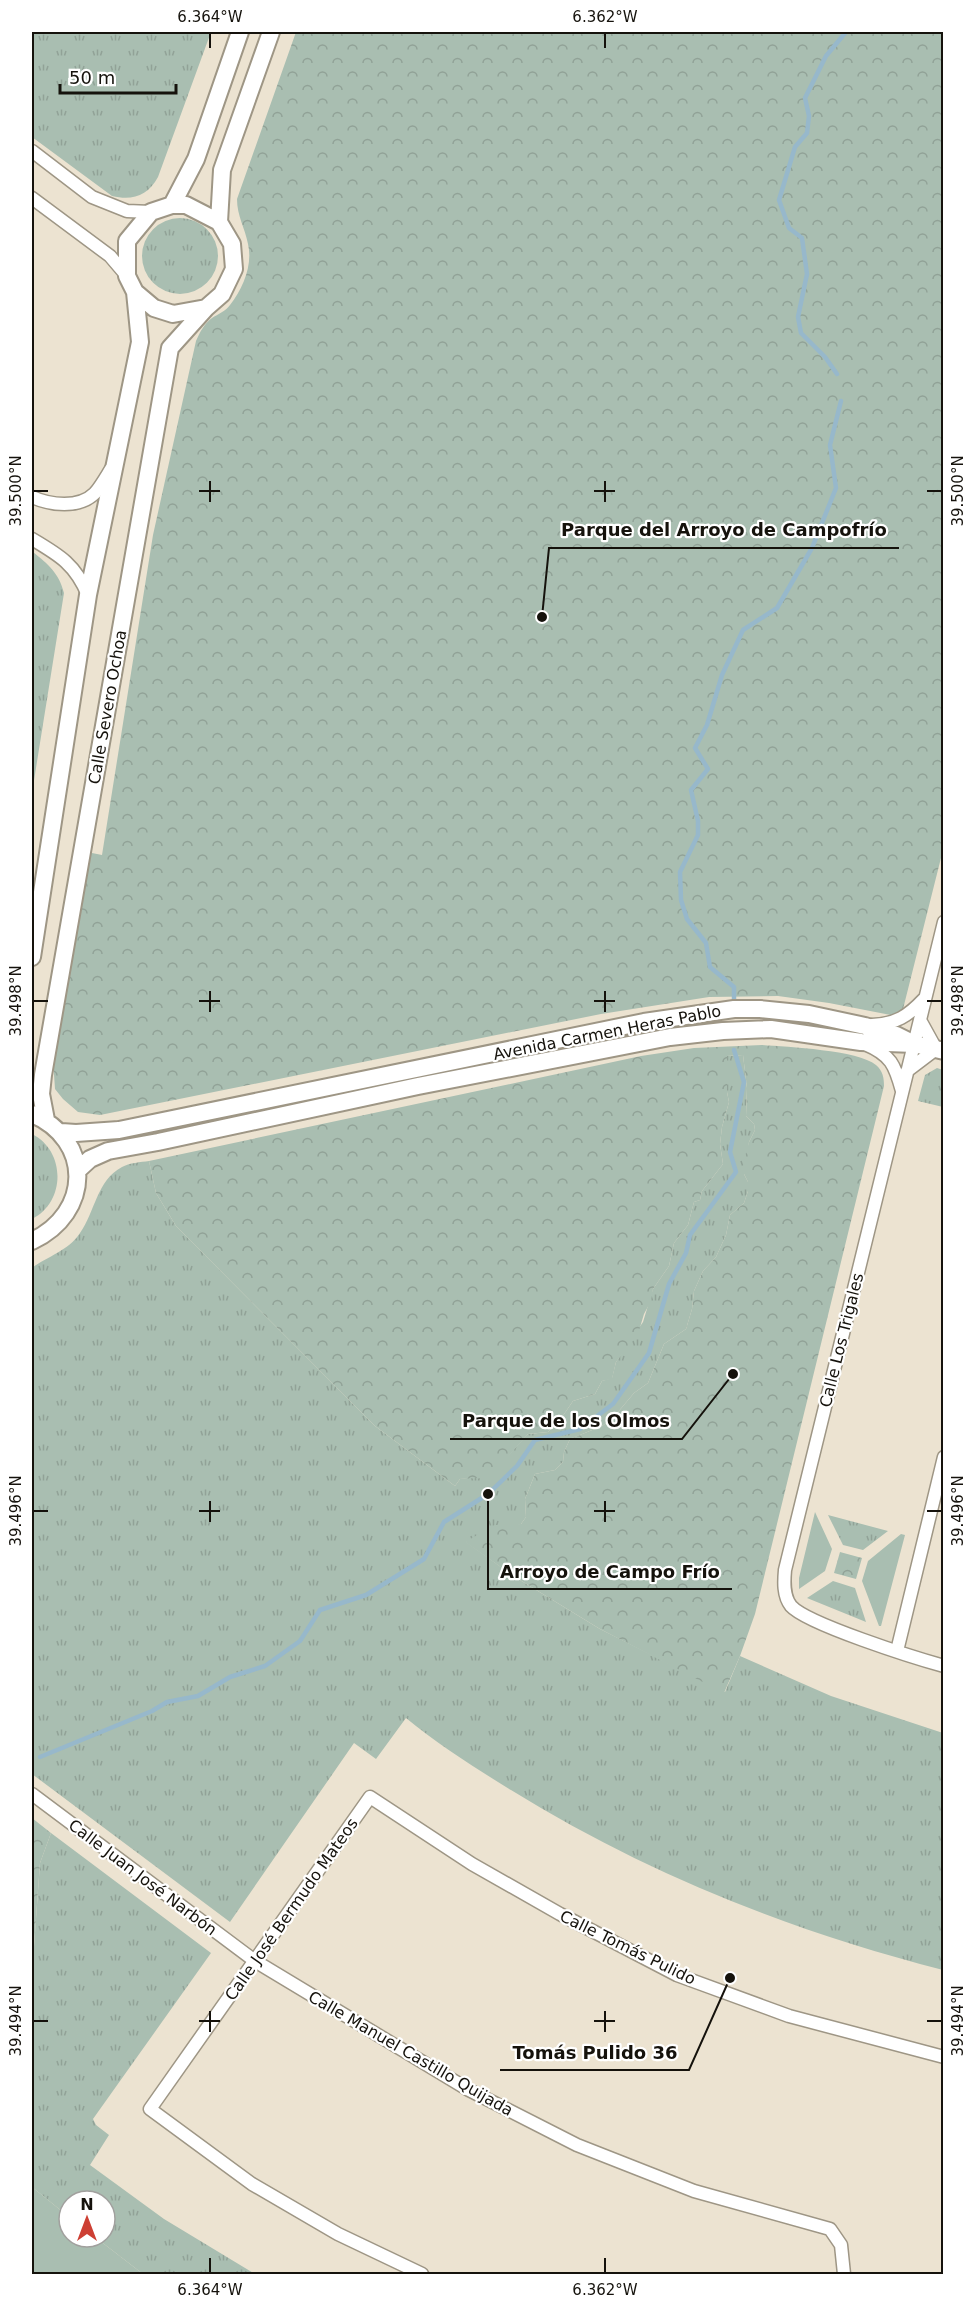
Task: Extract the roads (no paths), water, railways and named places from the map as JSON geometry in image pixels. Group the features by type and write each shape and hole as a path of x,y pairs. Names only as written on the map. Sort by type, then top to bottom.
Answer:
{"main road":[{"path":"172,205 196,159 240,32"},
{"path":"219,222 222,170 271,32"},
{"path":"32,957 88,594 140,342 135,292 127,276 127,241 151,212 172,205 186,205 219,222 232,244 234,269 222,294 206,308 173,314 154,308 135,292"},
{"name":"Calle Severo Ochoa","path":"39,1117 43,1075 170,348 206,308"},
{"name":"Avenida Carmen Heras Pablo","path":"61,1132 101,1132 155,1123 679,1016 734,1009 809,1014 863,1034"},
{"name":"Avenida Carmen Heras Pablo","path":"78,1170 90,1159 108,1151 429,1084 670,1037 771,1029 896,1035 914,1044 940,1050"},
{"path":"32,1241 44,1235 61,1220 77,1192 78,1170 72,1152 61,1132 39,1117"}],"street":[{"path":"32,150 92,197 127,210 151,212"},
{"path":"32,198 110,256 127,276"},
{"path":"32,497 47,504 70,504 93,495 114,466"},
{"path":"32,539 64,558 83,583 88,594"},
{"name":"Calle Los Trigales","path":"897,1651 814,1620 791,1606 784,1589 785,1570 944,922"},
{"path":"902,1091 895,1067 890,1059 863,1034 909,1016 925,998"},
{"path":"907,1071 940,1050 920,1020"},
{"path":"944,1457 897,1651 944,1666"},
{"name":"Calle Juan José Narbón","path":"32,1794 255,1961"},
{"name":"Calle José Bermudo Mateos","path":"370,1797 150,2109 252,2184 338,2234 422,2274"},
{"name":"Calle Tomás Pulido","path":"370,1797 472,1864 560,1914 677,1974 789,2016 944,2057"},
{"name":"Calle Manuel Castillo Quijada","path":"255,1961 469,2090 577,2145 694,2191 830,2229 841,2245 844,2274"}],"waterway":[{"path":"837,374 825,357 801,333 798,317 807,274 802,238 789,228 779,200 795,147 807,133 809,116 805,98 826,56 846,32"},
{"path":"734,999 734,987 710,967 706,943 687,919 681,900 680,872 698,835 698,821 691,790 708,769 695,748 707,725 722,675 743,630 777,608 812,548 836,488 830,445 841,401"},
{"path":"40,1757 152,1711 167,1702 198,1696 230,1677 265,1666 300,1641 320,1610 366,1595 424,1559 444,1522 488,1494 517,1466 535,1440 580,1429 613,1404 649,1353 669,1284 686,1253 690,1235 736,1172 730,1152 744,1082 734,1050"}],"place":[{"name":"Parque del Arroyo de Campofrío","path":"542,617"},
{"name":"Parque de los Olmos","path":"733,1374"},
{"name":"Arroyo de Campo Frío","path":"488,1494"},
{"name":"Tomás Pulido 36","path":"730,1978"}]}
